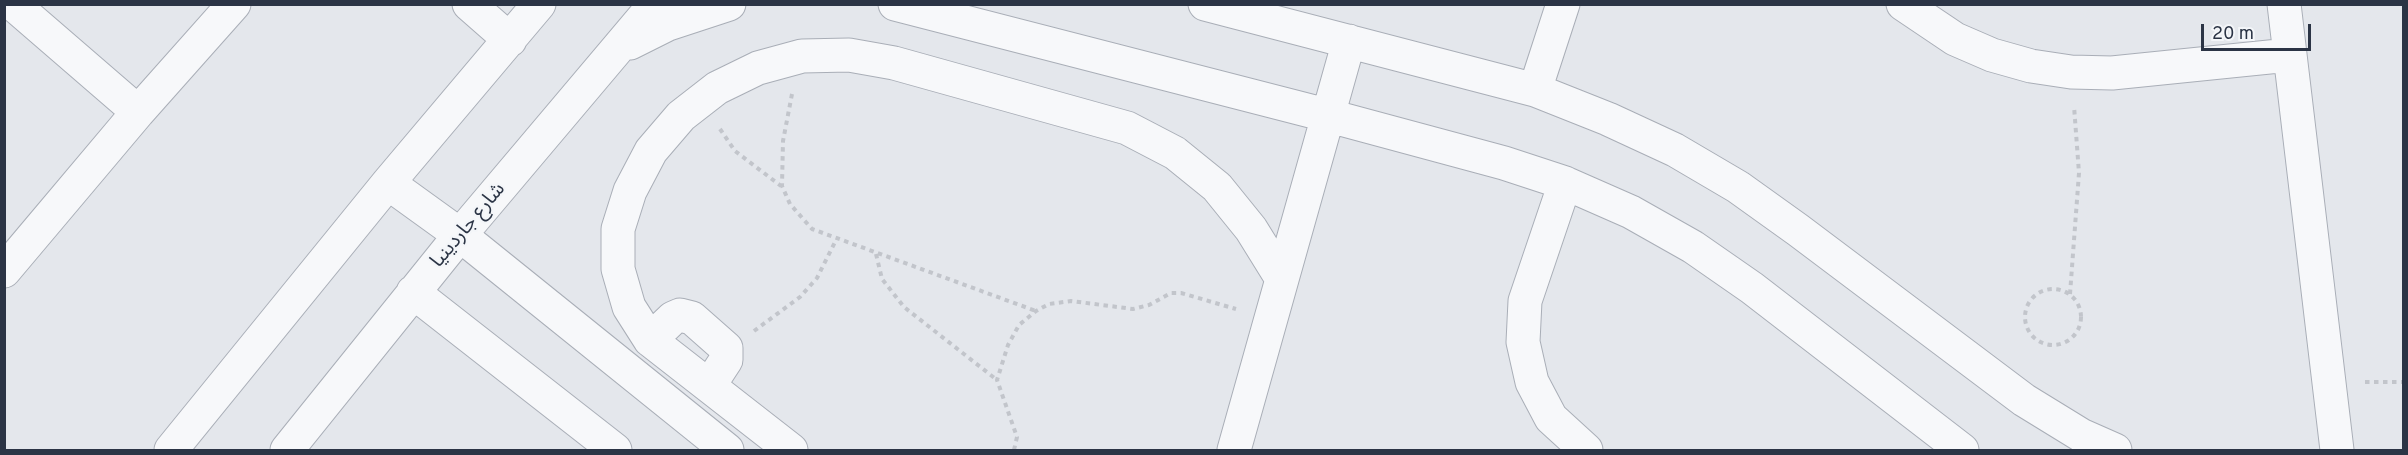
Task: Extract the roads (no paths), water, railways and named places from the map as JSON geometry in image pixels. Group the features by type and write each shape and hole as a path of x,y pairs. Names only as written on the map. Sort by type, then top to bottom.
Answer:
{"street":[{"path":"13,4 138,112"},
{"path":"4,271 138,112 234,4"},
{"path":"469,4 510,40"},
{"path":"171,450 388,183 538,4"},
{"name":"شارع جاردينيا","path":"287,450 460,235 655,4"},
{"path":"618,49 668,24 729,4"},
{"path":"895,4 1504,162 1565,183 1631,212 1693,247 1752,288 1962,450"},
{"path":"1205,4 1318,18 1349,41 1535,90 1608,118 1675,150 1738,187 2024,400 2081,435 2115,450"},
{"path":"1535,90 1563,4"},
{"path":"1903,4 1955,39 1992,55 2031,66 2071,72 2112,73 2289,55"},
{"path":"2284,4 2337,450"},
{"path":"1234,450 1326,115 1349,41"},
{"path":"791,450 650,340 629,307 618,269 618,229 630,191 651,151 681,116 717,88 758,68 802,56 849,55 894,63 1127,128 1175,153 1217,187 1251,229 1282,279"},
{"path":"388,183 460,235 727,450"},
{"path":"1565,183 1525,302 1523,342 1532,382 1551,418 1586,450"},
{"path":"413,292 615,450"},
{"path":"650,340 680,315 692,318 726,348 728,355 709,386"}]}
